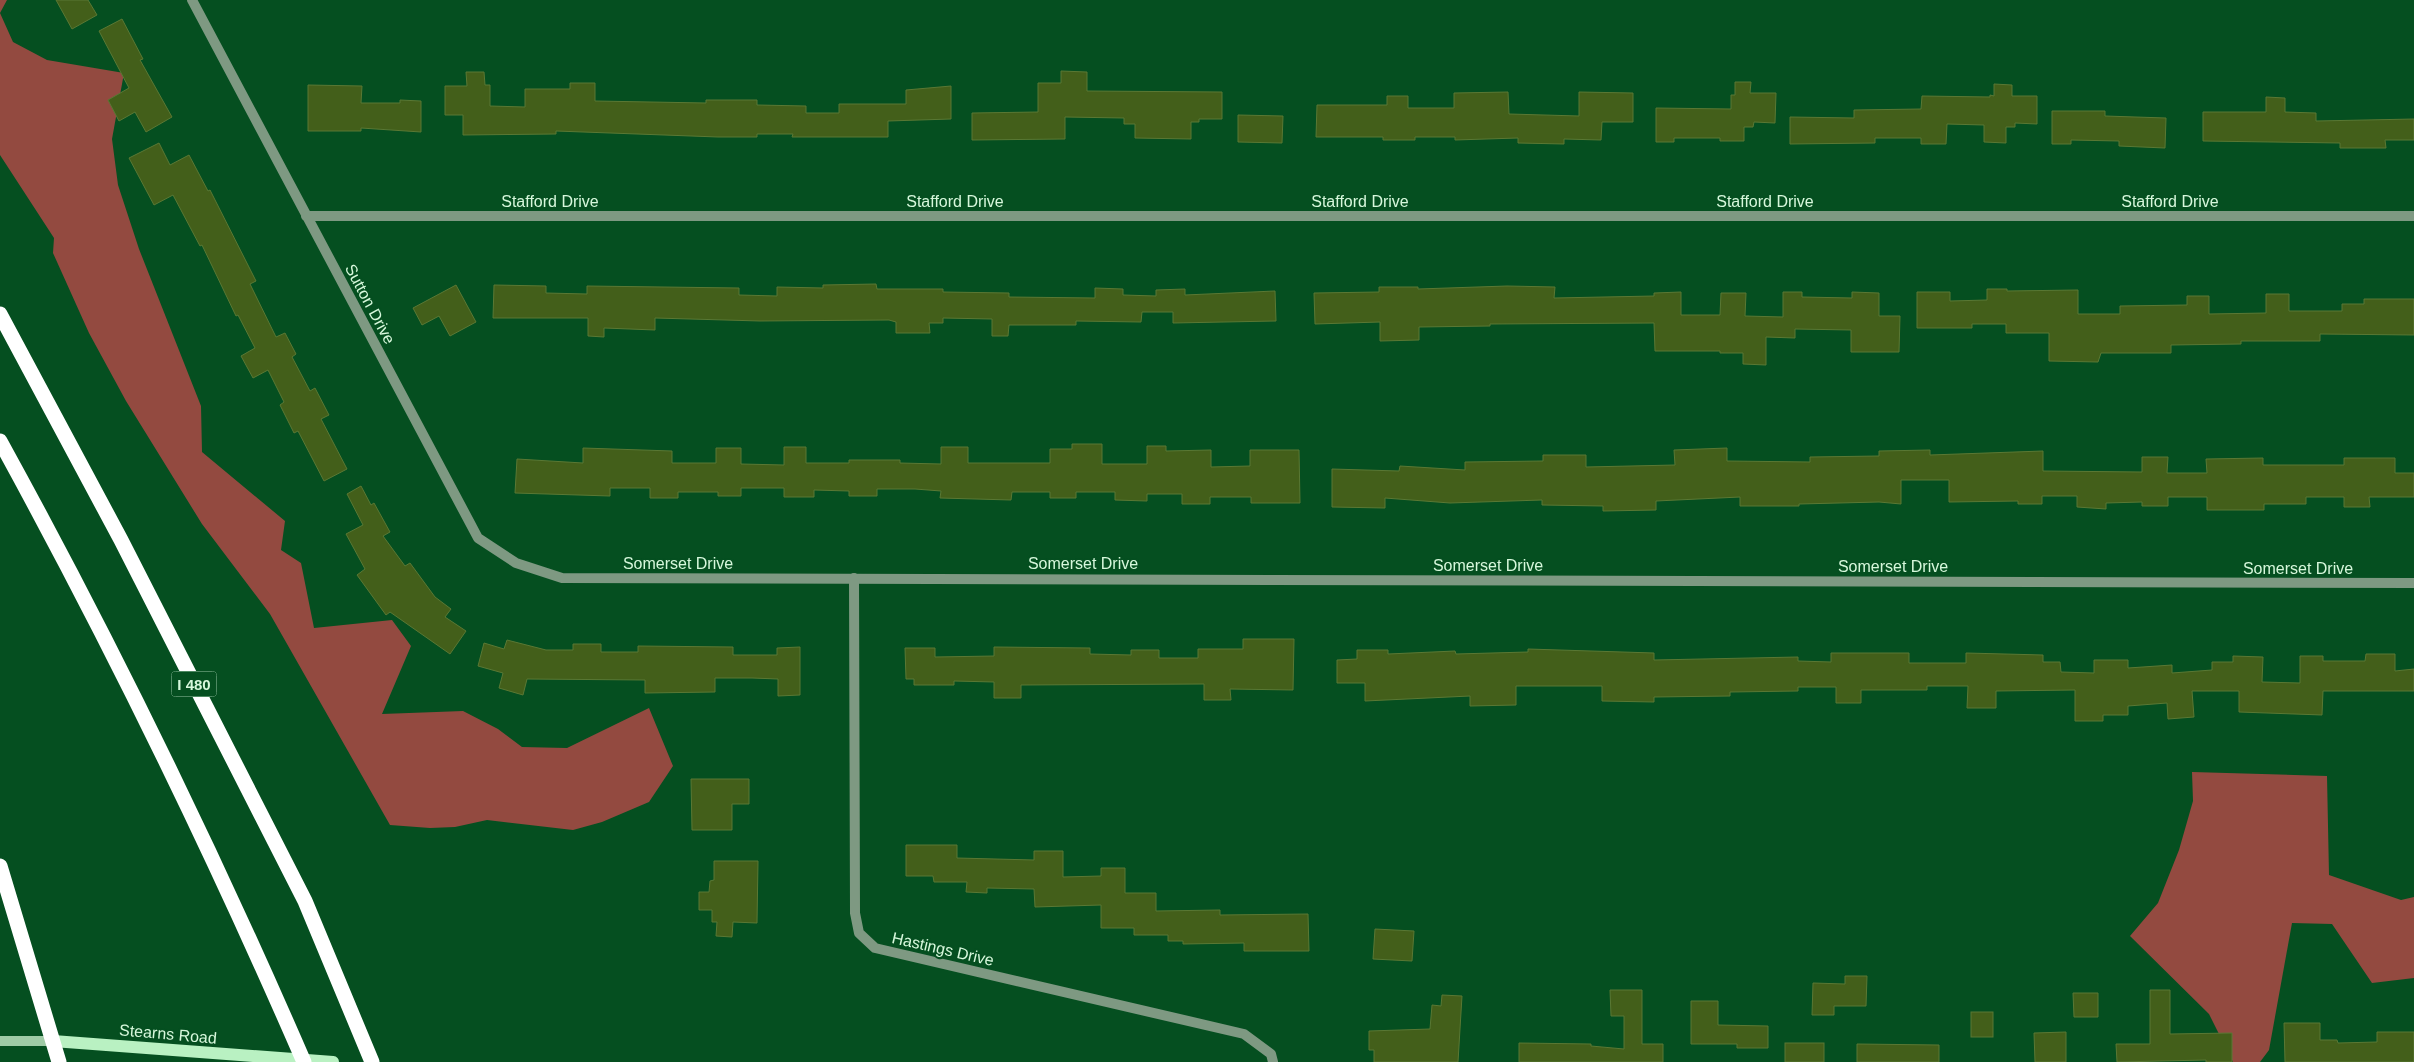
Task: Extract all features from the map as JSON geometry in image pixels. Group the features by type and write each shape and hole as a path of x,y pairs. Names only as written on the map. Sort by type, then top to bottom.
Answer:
{"highway":[{"name":"I 480","path":"0,314 121,540 305,901 372,1062"},
{"path":"0,441 73,573 164,755 250,938 304,1062"},
{"path":"0,866 59,1062"}],"main road":[{"name":"Stearns Road","path":"0,1041 52,1041 334,1062"}],"street":[{"name":"Sutton Drive","path":"192,0 478,538 516,563 562,578"},
{"name":"Stafford Drive","path":"306,216 2414,216"},
{"name":"Somerset Drive","path":"562,578 2414,583"},
{"name":"Hastings Drive","path":"854,578 855,913 859,933 875,948 1244,1034 1271,1054 1273,1062"}],"shaded area":[{"path":"0,0 7,0 0,13"},
{"path":"0,13 13,42 47,60 124,73 112,139 118,185 139,249 201,406 202,452 285,521 281,550 301,563 314,628 392,620 411,646 382,714 463,711 498,729 522,747 567,748 649,708 673,766 649,802 602,822 573,830 487,820 455,827 430,828 390,825 270,614 202,524 126,401 89,333 53,253 54,238 0,155"},
{"path":"2192,772 2327,776 2329,875 2401,900 2414,897 2414,978 2372,983 2332,924 2292,923 2269,1050 2260,1062 2233,1062 2209,1014 2130,936 2158,903 2179,850 2193,801"}],"building":[{"path":"56,0 88,0 97,15 72,29"},
{"path":"122,19 143,59 140,60 172,117 146,132 135,112 119,121 108,100 129,88 99,31"},
{"path":"1061,71 1087,72 1087,91 1222,92 1222,119 1199,119 1199,122 1191,122 1191,139 1135,138 1135,124 1124,124 1124,118 1065,117 1065,139 972,140 972,113 1038,112 1038,83 1061,83"},
{"path":"466,72 484,72 485,85 490,85 490,106 525,107 525,89 570,89 570,83 595,83 595,101 706,103 706,100 757,100 757,105 806,106 806,113 839,113 839,104 906,104 906,90 951,86 951,119 888,121 888,137 792,137 793,134 757,134 757,137 718,137 556,131 556,134 463,135 463,115 445,115 445,86 467,86"},
{"path":"1735,82 1751,82 1750,93 1776,93 1775,123 1754,122 1753,127 1744,127 1744,141 1720,141 1720,138 1674,138 1674,142 1656,142 1656,108 1731,109 1731,95 1735,95"},
{"path":"1994,84 2012,85 2012,96 2037,96 2037,124 2015,123 2015,127 2006,127 2006,143 1984,142 1984,125 1947,124 1946,144 1921,144 1921,138 1875,138 1875,143 1790,144 1790,117 1854,118 1854,110 1921,109 1922,96 1990,97 1990,95 1994,96"},
{"path":"308,85 362,86 361,103 400,103 400,100 421,101 421,132 361,128 361,131 308,131"},
{"path":"1508,92 1509,114 1579,116 1579,92 1633,93 1633,122 1602,122 1601,140 1564,139 1564,144 1518,143 1518,138 1455,140 1455,137 1415,137 1415,140 1383,140 1383,137 1316,137 1317,105 1387,105 1387,96 1408,96 1408,108 1454,108 1454,93"},
{"path":"2266,97 2285,98 2285,112 2316,113 2316,121 2414,119 2414,140 2385,140 2386,148 2340,148 2340,143 2203,141 2203,112 2266,112"},
{"path":"2052,111 2105,111 2105,116 2166,118 2165,148 2119,146 2119,141 2071,140 2071,144 2052,144"},
{"path":"1238,115 1283,116 1282,143 1238,142"},
{"path":"159,143 170,165 189,155 208,191 210,190 256,281 250,284 276,337 285,333 296,354 292,357 310,391 315,388 329,415 321,419 347,469 324,481 298,431 294,433 280,405 284,402 268,370 253,378 241,356 255,348 238,315 236,316 202,245 200,246 173,195 154,205 129,158"},
{"path":"876,284 877,289 943,289 943,292 1009,293 1009,297 1095,298 1095,288 1123,289 1123,295 1156,296 1156,290 1185,289 1185,295 1275,291 1276,321 1173,323 1173,312 1142,312 1141,322 1076,321 1076,325 1009,325 1008,336 992,336 992,319 943,318 943,323 929,323 930,333 896,333 896,322 889,320 760,321 655,318 655,330 604,328 604,337 588,336 588,318 493,318 494,285 546,286 546,293 587,294 587,286 739,288 739,295 777,296 777,287 823,288 823,285"},
{"path":"456,285 476,322 450,336 439,316 422,325 413,308"},
{"path":"1507,286 1555,287 1554,298 1654,296 1654,293 1681,292 1681,315 1720,315 1721,293 1746,293 1745,316 1783,317 1783,292 1802,292 1802,297 1852,298 1852,292 1879,293 1879,316 1900,316 1899,352 1851,352 1851,330 1795,329 1795,338 1766,337 1766,365 1743,364 1743,353 1655,351 1654,323 1490,324 1490,326 1419,327 1419,340 1380,341 1380,322 1315,324 1314,293 1379,292 1379,287 1418,287 1418,289"},
{"path":"1987,289 2007,289 2007,291 2078,290 2078,314 2120,314 2120,306 2187,305 2187,296 2209,296 2209,314 2266,313 2266,294 2289,294 2289,311 2342,311 2342,304 2364,304 2364,299 2414,299 2414,335 2320,334 2320,341 2241,341 2241,344 2171,345 2171,353 2101,353 2098,362 2049,361 2049,333 2006,333 2006,324 1972,324 1972,328 1917,328 1917,292 1950,292 1950,301 1987,300"},
{"path":"1072,444 1102,444 1102,464 1147,464 1147,446 1166,446 1166,451 1211,450 1211,467 1250,466 1250,450 1299,450 1300,503 1251,503 1251,497 1210,497 1210,504 1182,504 1182,494 1147,494 1147,501 1115,500 1115,492 1076,492 1076,498 1050,498 1050,492 1012,492 1011,500 940,498 941,491 915,489 877,489 877,496 849,496 849,491 814,490 814,497 784,497 784,488 741,488 741,496 718,496 718,492 678,492 678,498 650,498 650,488 610,488 610,496 515,493 517,459 583,463 583,448 672,451 672,463 716,463 716,448 741,448 741,464 784,465 784,447 806,447 806,463 849,463 849,460 900,460 900,463 941,464 941,447 968,447 968,463 1050,463 1050,449 1072,449"},
{"path":"1727,448 1727,461 1810,462 1810,457 1879,456 1879,451 1930,450 1930,455 2043,451 2043,471 2142,472 2142,457 2168,457 2167,473 2207,473 2206,459 2263,458 2263,465 2344,465 2344,458 2395,458 2395,473 2414,473 2414,497 2369,497 2370,507 2344,507 2344,497 2306,497 2306,504 2264,504 2264,510 2207,510 2207,497 2168,497 2168,506 2142,506 2142,502 2106,503 2106,509 2077,507 2077,496 2042,496 2042,504 2018,504 2018,501 1949,502 1949,480 1901,480 1901,504 1879,502 1799,504 1799,506 1740,506 1740,497 1656,501 1656,510 1603,511 1603,506 1542,505 1542,500 1450,503 1385,498 1385,508 1332,507 1332,469 1399,471 1400,466 1465,470 1465,462 1543,461 1543,455 1586,455 1586,467 1675,465 1674,450"},
{"path":"361,486 371,505 374,503 390,532 383,536 405,566 410,563 435,597 451,609 445,617 466,631 450,654 390,612 386,615 357,575 365,569 346,534 363,525 347,494"},
{"path":"1243,639 1294,639 1293,690 1230,689 1231,700 1204,700 1204,684 1021,685 1021,698 994,698 994,682 954,681 954,685 914,685 914,679 906,679 905,648 935,648 935,657 994,656 994,647 1090,648 1090,654 1131,655 1131,650 1159,650 1159,658 1198,658 1198,649 1243,649"},
{"path":"507,640 546,650 573,650 573,644 601,644 601,652 638,652 638,646 733,647 733,655 777,655 777,648 800,647 800,695 778,696 778,679 715,678 715,692 645,693 645,680 527,679 523,695 499,688 503,673 478,666 484,643 504,649"},
{"path":"1528,649 1654,653 1654,660 1798,657 1798,661 1831,662 1831,653 1909,653 1909,663 1966,663 1966,653 2043,655 2043,662 2060,662 2061,672 2094,673 2094,660 2128,660 2128,668 2172,665 2172,673 2212,670 2212,662 2233,662 2233,656 2263,657 2262,682 2300,683 2300,656 2323,656 2323,661 2365,661 2366,654 2395,654 2395,671 2414,669 2414,691 2323,691 2322,715 2239,712 2239,691 2192,691 2194,717 2168,719 2167,703 2128,706 2128,715 2103,715 2103,721 2075,721 2075,690 1996,691 1996,708 1967,708 1968,686 1927,686 1927,690 1861,690 1861,703 1836,703 1836,687 1798,687 1798,691 1730,692 1730,696 1654,697 1654,702 1602,701 1602,686 1516,686 1516,705 1470,706 1470,696 1365,701 1365,683 1337,683 1337,660 1357,659 1357,650 1388,650 1388,654 1455,651 1456,654 1528,652"},
{"path":"691,779 749,779 749,804 732,804 732,830 692,830"},
{"path":"906,845 957,845 957,858 1034,860 1034,851 1063,851 1063,877 1101,876 1101,868 1125,868 1125,893 1156,893 1156,911 1220,910 1220,915 1308,914 1309,951 1244,951 1244,943 1183,944 1183,941 1168,941 1168,935 1134,935 1134,928 1101,928 1101,905 1035,907 1034,889 987,888 987,893 966,892 967,882 934,882 933,876 906,876"},
{"path":"714,861 758,861 757,923 733,922 732,937 716,936 717,922 712,922 712,910 699,910 699,892 709,892 710,881 714,880"},
{"path":"1375,929 1414,931 1412,961 1373,959"},
{"path":"1845,976 1867,976 1866,1006 1834,1006 1834,1015 1812,1015 1813,983 1845,984"},
{"path":"1610,990 1642,990 1642,1044 1663,1044 1663,1062 1519,1062 1519,1043 1591,1044 1591,1046 1624,1049 1624,1016 1611,1016"},
{"path":"2150,990 2170,990 2170,1034 2232,1033 2232,1062 2206,1062 2206,1060 2117,1062 2116,1044 2150,1044"},
{"path":"2073,993 2098,993 2098,1017 2074,1017"},
{"path":"1442,995 1462,996 1458,1062 1374,1062 1374,1050 1369,1050 1369,1031 1430,1029 1432,1005 1441,1006"},
{"path":"1691,1001 1718,1001 1718,1025 1768,1026 1768,1048 1737,1048 1737,1044 1691,1044"},
{"path":"1971,1012 1993,1012 1993,1037 1971,1037"},
{"path":"2284,1023 2320,1023 2320,1040 2337,1040 2338,1043 2377,1042 2377,1032 2414,1032 2414,1062 2285,1062"},
{"path":"2066,1032 2066,1062 2035,1062 2034,1033"},
{"path":"1785,1043 1824,1043 1824,1062 1785,1062"},
{"path":"1857,1044 1939,1045 1939,1062 1857,1062"}]}
